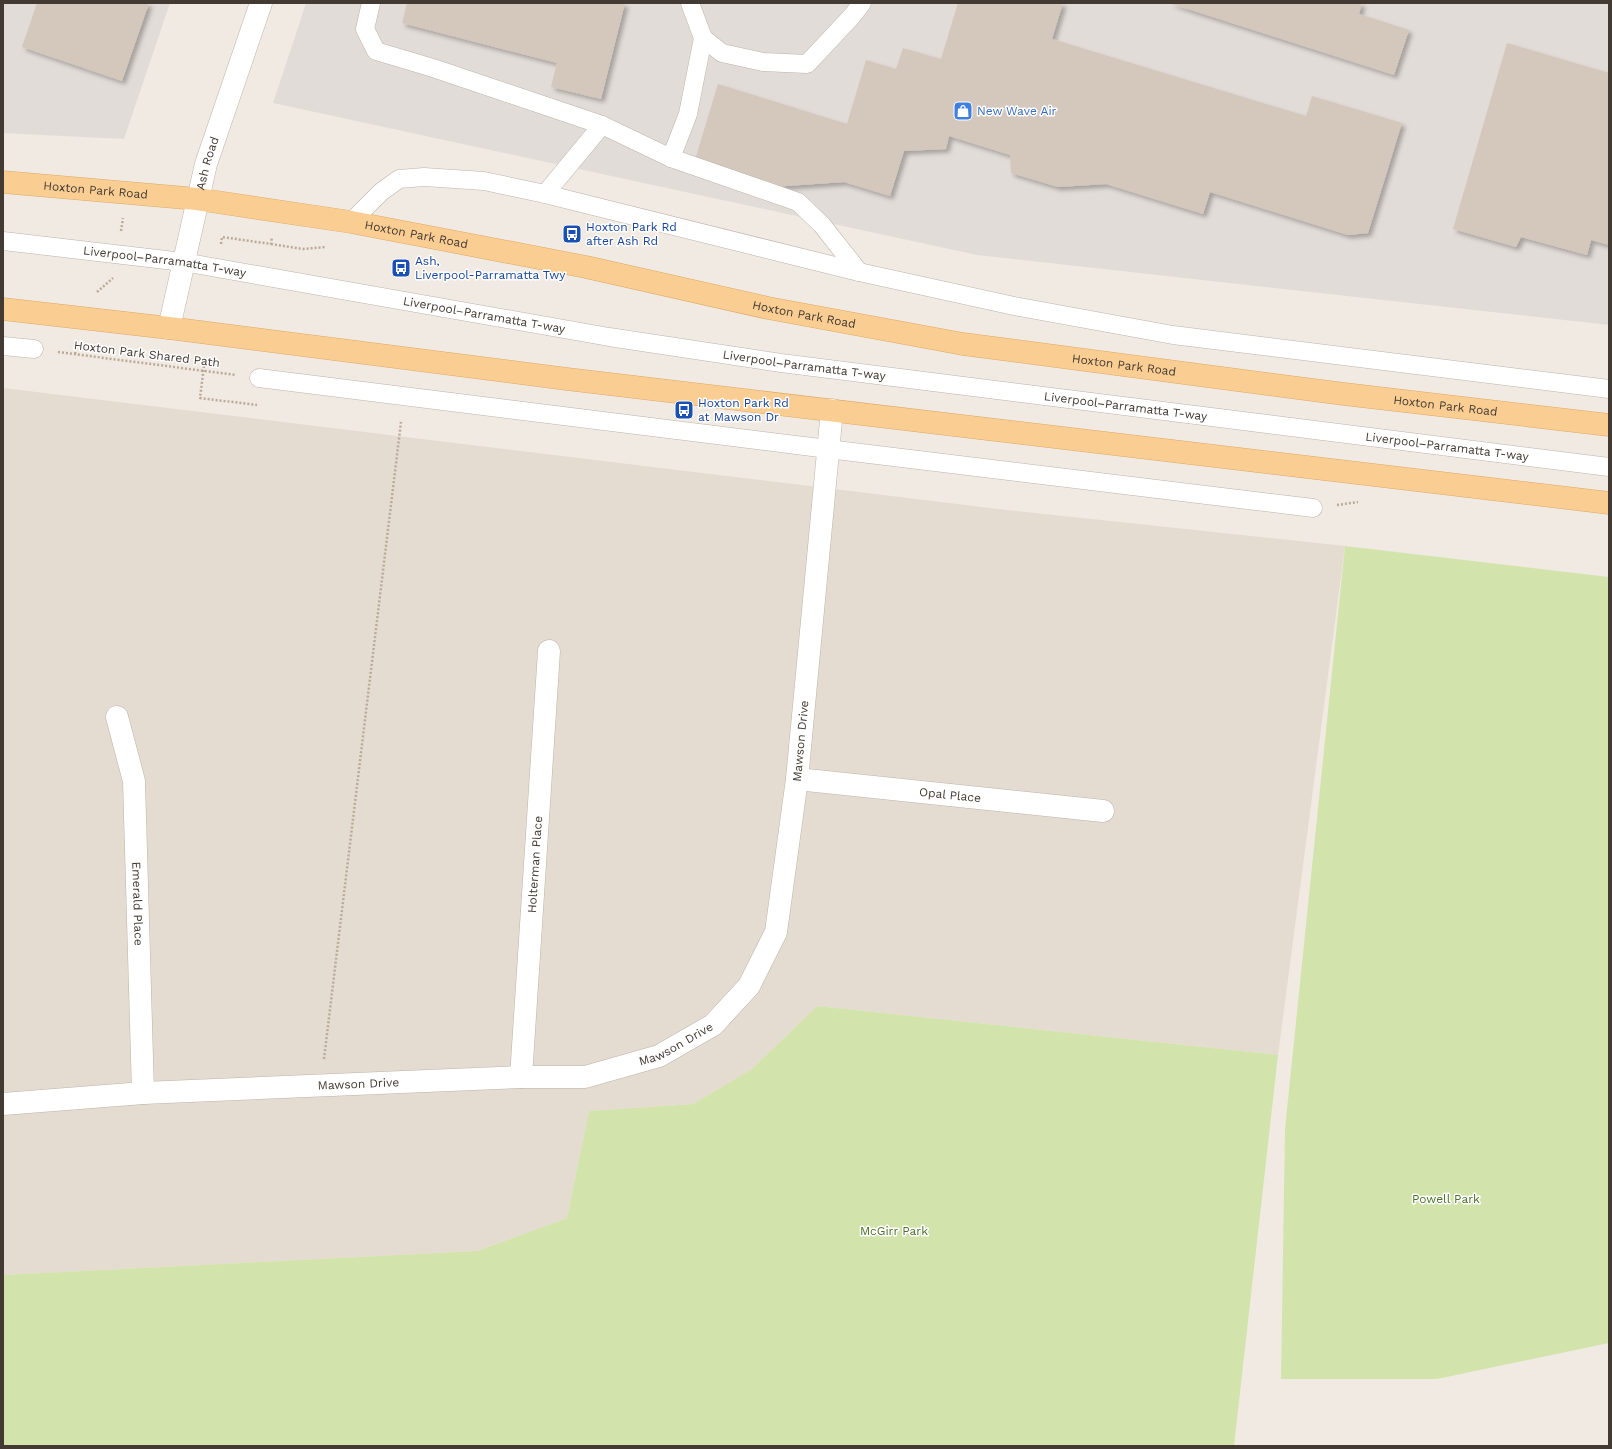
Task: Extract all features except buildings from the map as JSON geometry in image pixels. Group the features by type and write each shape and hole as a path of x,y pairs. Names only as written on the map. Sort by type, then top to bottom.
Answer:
{"main road":[{"name":"Hoxton Park Road","path":"3,182 197,199 352,222 586,267 768,308 963,344 1352,394 1609,425"},
{"path":"3,309 169,328 567,379 1609,504"}],"street":[{"name":"Ash Road","path":"169,328 206,164 261,3"},
{"name":"Mawson Drive","path":"3,1104 143,1093 521,1077 585,1077 659,1056 713,1025 749,986 776,932 797,779 832,410"},
{"name":"Holterman Place","path":"521,1077 549,651"},
{"name":"Emerald Place","path":"117,717 134,781 143,1093"},
{"name":"Opal Place","path":"797,779 1104,810"}],"lane":[{"path":"371,3 365,29 376,51 433,68 602,126 670,158 798,202 822,225 859,272"},
{"path":"690,3 703,38 722,53 763,62 807,64 852,16 862,3"},
{"path":"670,158 688,114 703,38"},
{"path":"545,194 602,126"},
{"path":"352,222 381,192 399,179 424,177 484,181 545,194 859,272 1014,306 1173,335 1609,389"},
{"name":"Liverpool–Parramatta T-way","path":"3,241 183,262 609,337 773,362 1609,467"},
{"path":"3,346 34,348"},
{"path":"258,378 828,450 1313,508"}],"path":[{"path":"121,234 124,214"},
{"path":"271,244 272,233"},
{"path":"220,251 222,237 303,249 326,247 334,248"},
{"path":"96,293 116,275"},
{"name":"Hoxton Park Shared Path","path":"34,348 258,378"},
{"path":"203,370 200,398 262,405"},
{"path":"321,1086 403,422 395,421"}],"shaded area":[{"path":"3,3 170,3 124,139 3,133"},
{"path":"306,3 1609,3 1609,325 977,255 273,103"},
{"path":"3,388 1006,510 1345,546 1278,1055 817,1006 752,1069 693,1104 589,1111 567,1218 477,1251 3,1275"}],"green space":[{"name":"Powell Park","path":"1345,546 1609,577 1609,1343 1437,1379 1281,1379 1285,1129"},
{"name":"McGirr Park","path":"817,1006 1278,1055 1234,1446 3,1446 3,1275 477,1251 567,1218 589,1111 693,1104 752,1069"}],"place":[{"name":"New Wave Air","path":"963,111"},
{"name":"Hoxton Park Rd after Ash Rd","path":"572,234"},
{"name":"Ash, Liverpool-Parramatta Twy","path":"401,268"},
{"name":"Hoxton Park Rd at Mawson Dr","path":"684,410"}]}
